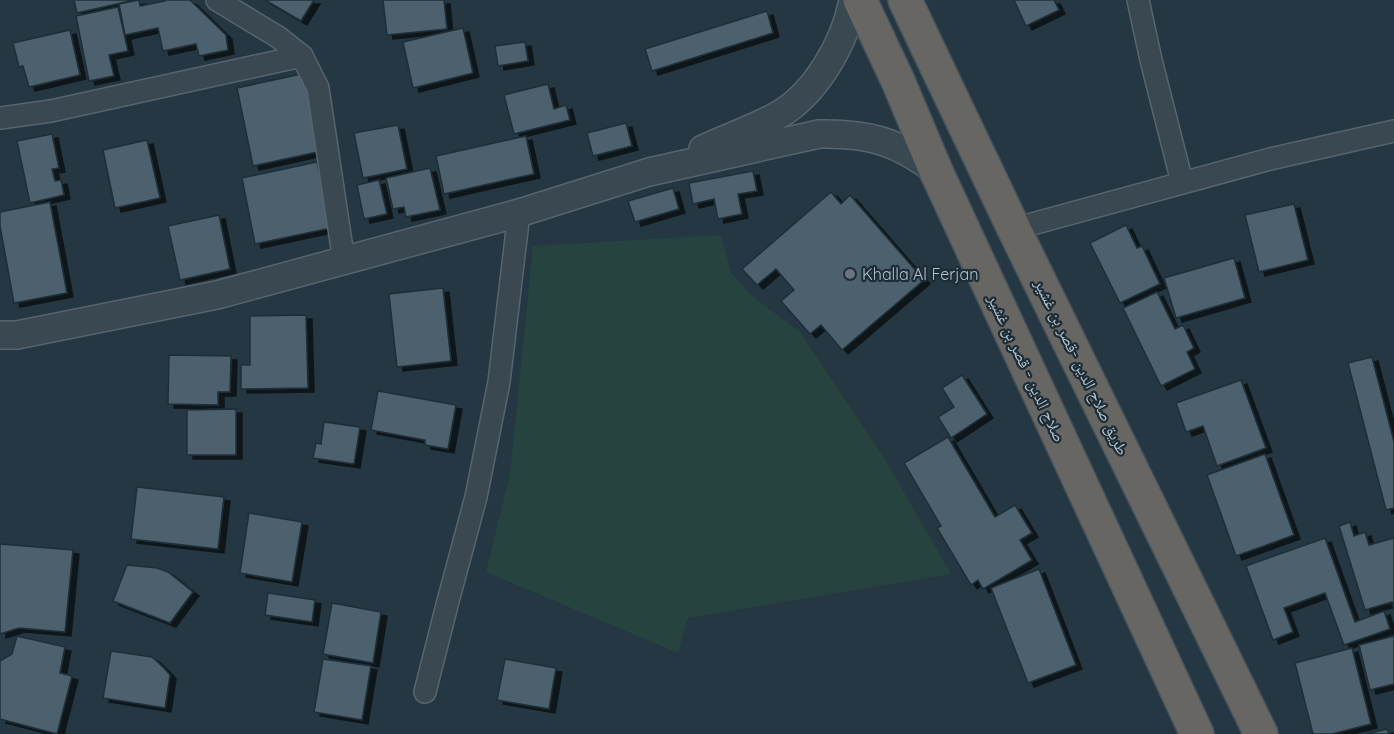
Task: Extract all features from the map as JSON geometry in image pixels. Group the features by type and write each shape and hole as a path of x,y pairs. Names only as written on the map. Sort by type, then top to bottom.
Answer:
{"highway":[{"name":"صلاح الدين - قصر بن غشير","path":"860,0 898,81 936,171 1197,734"},
{"name":"طريق صلاح الدين -قصر بن غشير","path":"904,0 1261,734"}],"street":[{"path":"217,0 278,37 302,56 318,88 344,262"},
{"path":"650,172 777,116 794,103 810,88 835,52 844,32 853,0"},
{"path":"1138,0 1182,182"},
{"path":"0,118 51,111 302,56"},
{"path":"1014,229 1270,159 1394,131"},
{"path":"0,335 18,335 217,295 519,213 650,172 819,134 844,133 894,144 916,156 936,171"},
{"path":"425,692 476,497 499,382 519,213"}],"green space":[{"path":"721,235 731,273 752,296 800,332 885,459 951,574 688,618 678,653 486,572 510,474 533,246"}],"building":[{"path":"74,0 134,0 77,13"},
{"path":"139,0 140,6 165,0 190,0 226,35 228,50 199,56 196,44 163,51 158,28 125,35 119,4"},
{"path":"265,0 314,0 301,21"},
{"path":"383,0 444,0 447,29 387,35"},
{"path":"1014,0 1054,0 1059,10 1026,26"},
{"path":"118,7 128,51 109,55 114,76 89,81 76,16"},
{"path":"767,11 773,33 652,71 645,49"},
{"path":"463,28 473,73 413,88 403,42"},
{"path":"70,30 80,75 29,87 23,66 19,67 13,43"},
{"path":"525,42 528,61 498,66 495,46"},
{"path":"306,73 322,151 253,166 237,88"},
{"path":"548,84 554,109 566,105 570,120 514,134 504,95"},
{"path":"626,123 632,146 593,156 587,133"},
{"path":"398,125 407,169 363,178 354,133"},
{"path":"52,134 59,168 52,169 55,181 61,180 64,195 30,203 17,141"},
{"path":"526,136 534,174 444,194 436,156"},
{"path":"147,140 160,198 115,208 103,150"},
{"path":"317,162 331,228 255,244 242,178"},
{"path":"430,168 440,210 406,217 404,207 393,209 386,178"},
{"path":"753,171 757,191 738,194 742,214 718,219 714,199 693,204 689,183"},
{"path":"379,180 387,214 364,219 357,185"},
{"path":"673,188 679,209 635,222 628,201"},
{"name":"Khalla Al Ferjan","path":"831,192 841,204 850,195 924,280 842,350 821,325 810,334 781,301 794,290 776,269 757,285 742,269"},
{"path":"50,202 67,293 14,303 0,226 0,212"},
{"path":"1294,204 1308,260 1259,272 1245,215"},
{"path":"219,215 230,269 180,280 168,226"},
{"path":"1126,225 1137,248 1142,246 1160,284 1120,303 1090,243"},
{"path":"1234,258 1245,298 1176,318 1164,278"},
{"path":"443,288 451,361 397,367 389,294"},
{"path":"1157,292 1175,329 1183,325 1194,348 1187,352 1195,369 1161,386 1123,308"},
{"path":"306,315 308,388 241,389 241,365 250,365 250,316"},
{"path":"169,355 231,356 230,392 218,392 218,405 168,404"},
{"path":"1372,357 1394,442 1394,508 1386,510 1348,363"},
{"path":"962,375 987,414 951,438 938,417 954,407 942,388"},
{"path":"1241,380 1266,448 1217,466 1203,426 1186,432 1176,403"},
{"path":"378,391 456,405 448,449 425,445 425,440 371,430"},
{"path":"236,409 236,455 187,455 187,410"},
{"path":"324,422 360,427 354,464 313,458 316,443 321,444"},
{"path":"948,437 995,517 1015,505 1032,533 1020,540 1032,560 983,589 978,580 971,585 937,528 941,526 904,463"},
{"path":"1265,454 1294,535 1236,556 1207,475"},
{"path":"137,487 224,497 218,549 131,539"},
{"path":"249,513 302,522 292,582 240,573"},
{"path":"1350,522 1354,536 1365,532 1369,545 1394,538 1394,610 1392,602 1365,610 1339,526"},
{"path":"1325,538 1355,622 1384,611 1390,629 1344,645 1325,593 1284,608 1293,632 1273,640 1246,566"},
{"path":"0,544 73,550 65,632 19,628 0,634"},
{"path":"127,565 157,568 168,572 193,592 170,623 113,601"},
{"path":"1039,569 1076,665 1028,683 991,588"},
{"path":"268,593 315,600 312,622 265,615"},
{"path":"332,603 381,612 373,663 323,654"},
{"path":"17,636 65,647 60,673 72,676 57,734 0,719 0,661 12,654"},
{"path":"1394,636 1394,684 1370,690 1359,645"},
{"path":"1352,648 1371,724 1332,734 1313,734 1295,663"},
{"path":"111,651 152,657 164,668 170,675 165,708 103,698"},
{"path":"323,659 371,666 362,720 314,712"},
{"path":"505,659 556,668 549,709 497,700"},
{"path":"1387,729 1389,734 1366,734"}],"place":[{"name":"Khalla Al Ferjan","path":"850,274"}]}
